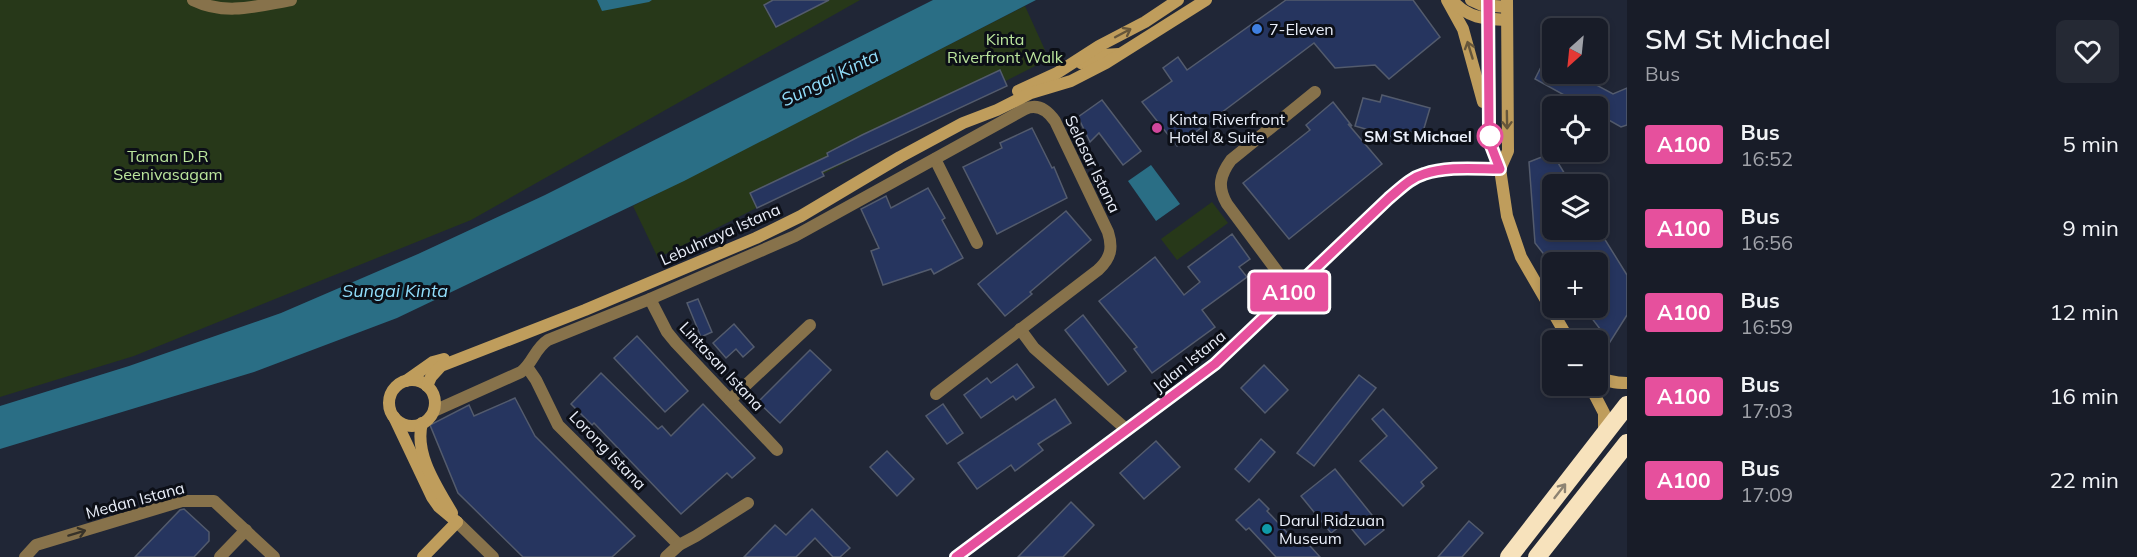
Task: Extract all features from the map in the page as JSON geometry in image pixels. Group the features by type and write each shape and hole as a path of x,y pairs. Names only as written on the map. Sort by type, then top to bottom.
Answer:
{"highway":[{"path":"1509,557 1627,405"},
{"path":"1537,557 1627,443"}],"street":[{"path":"193,0 221,9 238,10 291,0"},
{"name":"Lebuhraya Istana","path":"428,386 431,377 441,366 585,310 756,238 801,216 900,157 963,123 990,104 1057,73 1178,0"},
{"name":"Lebuhraya Istana","path":"963,123 997,110 1031,93 1071,81 1120,55 1206,0"},
{"path":"1447,0 1463,29 1475,67 1489,127"},
{"path":"1452,0 1466,13 1488,19 1507,20"},
{"path":"1471,0 1507,3 1508,151 1500,169"},
{"path":"1488,3 1490,143 1500,169 1507,216 1521,257 1563,330"},
{"path":"1057,73 1103,55 1120,55"},
{"path":"1291,290 1227,204 1221,194 1220,182 1223,171 1231,160 1315,92"},
{"name":"Selasar Istana","path":"527,368 541,345 548,340 795,236 1031,106 1046,110 1055,121 1103,222 1111,241 1111,250 1109,258 1098,270 1020,329"},
{"path":"935,159 977,243"},
{"name":"Jalan Istana","path":"956,557 1215,364 1291,290 1411,180 1438,171 1500,169"},
{"name":"Lintasan Istana","path":"650,299 667,332 777,450"},
{"path":"730,400 810,325"},
{"path":"936,394 1020,329 1034,348 1127,430"},
{"name":"Lebuhraya Istana","path":"406,381 433,362 479,351"},
{"path":"457,522 439,491 421,450 419,439 422,423 434,411 527,368"},
{"name":"Lorong Istana","path":"527,368 536,380 558,424 679,545"},
{"path":"1608,379 1627,383"},
{"path":"434,411 434,397 428,386 421,382 400,383 391,394 389,402 393,415 432,497 439,507 493,557"},
{"path":"1595,396 1604,413 1604,435"},
{"path":"393,415 403,423 410,425 422,423"},
{"name":"Medan Istana","path":"25,557 36,545 182,501 214,501 274,557"},
{"path":"666,557 679,545 748,503"},
{"path":"423,557 457,522"},
{"path":"220,557 246,530"}],"green space":[{"name":"Taman D.R Seenivasagam","path":"0,0 860,0 471,220 134,356 0,397"},
{"name":"Kinta Riverfront Walk","path":"1025,6 1049,59 658,258 633,206"},
{"path":"1212,202 1228,223 1177,260 1161,239"}],"water":[{"path":"597,0 652,0 602,11"},
{"name":"Sungai Kinta","path":"933,0 1036,0 684,181 397,318 254,372 0,449 0,406 129,366 281,313 418,254 545,195"},
{"path":"1151,165 1180,204 1156,221 1128,181"}],"building":[{"path":"773,0 829,0 776,27 764,5"},
{"path":"1286,0 1413,0 1440,37 1389,79 1375,65 1335,68 1314,43 1177,146 1142,102 1172,81 1163,68 1178,57 1187,70"},
{"path":"1542,65 1542,83 1535,79"},
{"path":"1000,70 1007,86 822,172 824,176 757,208 750,193 828,156 827,153 862,135"},
{"path":"1544,84 1594,84 1613,94 1627,88 1627,125 1621,127 1608,120 1608,96 1566,96"},
{"path":"1382,95 1430,108 1422,135 1407,131 1404,140 1355,126 1363,98 1380,102"},
{"path":"1102,100 1141,151 1123,165 1099,133 1090,142 1078,117"},
{"path":"1333,102 1352,126 1348,124 1382,164 1289,239 1243,183 1310,130 1306,125"},
{"path":"1032,128 1052,168 1054,167 1067,198 997,234 963,167 1002,148 1000,143"},
{"path":"1542,157 1542,162 1558,162 1565,174 1542,174 1542,240 1605,240 1627,275 1627,315 1610,342 1608,330 1601,330 1592,318 1608,318 1608,252 1542,252 1535,243 1529,162"},
{"path":"928,188 963,258 934,274 931,269 883,285 871,251 879,248 861,209 886,196 891,208"},
{"path":"1066,211 1091,240 1005,316 978,284"},
{"path":"1232,234 1250,259 1239,267 1247,277 1202,310 1215,327 1152,373 1134,349 1137,347 1099,301 1155,257 1184,295 1200,282 1188,267"},
{"path":"698,299 712,332 701,337 687,303"},
{"path":"1083,315 1126,371 1108,385 1065,330"},
{"path":"734,324 754,347 743,357 736,349 726,358 713,343"},
{"path":"637,336 688,391 665,412 614,358"},
{"path":"810,350 831,370 780,423 758,402"},
{"path":"1017,364 1034,387 1016,400 1013,396 981,418 964,395 987,378 991,383"},
{"path":"1264,365 1288,390 1265,413 1241,388"},
{"path":"601,373 658,429 662,426 671,436 703,404 755,458 732,478 727,473 681,514 594,423 592,425 571,404"},
{"path":"1359,375 1376,388 1314,466 1297,453"},
{"path":"515,398 535,436 635,536 612,557 523,557 458,493 430,425 469,405 474,416"},
{"path":"1055,399 1071,423 1038,444 1043,450 1015,471 1011,465 977,489 958,463"},
{"path":"943,404 963,433 947,444 926,416"},
{"path":"1383,409 1437,468 1421,482 1424,486 1403,506 1360,461 1387,436 1372,419"},
{"path":"1261,439 1275,452 1249,482 1235,469"},
{"path":"1156,441 1180,467 1144,499 1120,473"},
{"path":"887,451 914,479 897,496 870,467"},
{"path":"1335,469 1384,530 1365,545 1346,522 1331,533 1301,496"},
{"name":"Darul Ridzuan Museum","path":"1259,499 1296,542 1302,537 1320,557 1276,557 1249,528 1246,530 1236,520"},
{"path":"1071,502 1094,525 1063,557 1018,557"},
{"path":"184,509 209,532 209,541 194,557 135,557 180,510"},
{"path":"812,509 850,548 840,557 833,557 815,538 796,557 744,557 775,525 786,535"},
{"path":"1469,521 1483,533 1462,557 1438,557"}],"bus line":[{"name":"A100","path":"956,557 1215,364 1291,290 1411,180 1438,171 1500,169 1490,143 1488,0"}],"place":[{"name":"7-Eleven","path":"1257,29"},
{"name":"Kinta Riverfront Hotel & Suite","path":"1157,128"},
{"name":"SM St Michael","path":"1490,136"},
{"name":"Darul Ridzuan Museum","path":"1267,529"}]}
